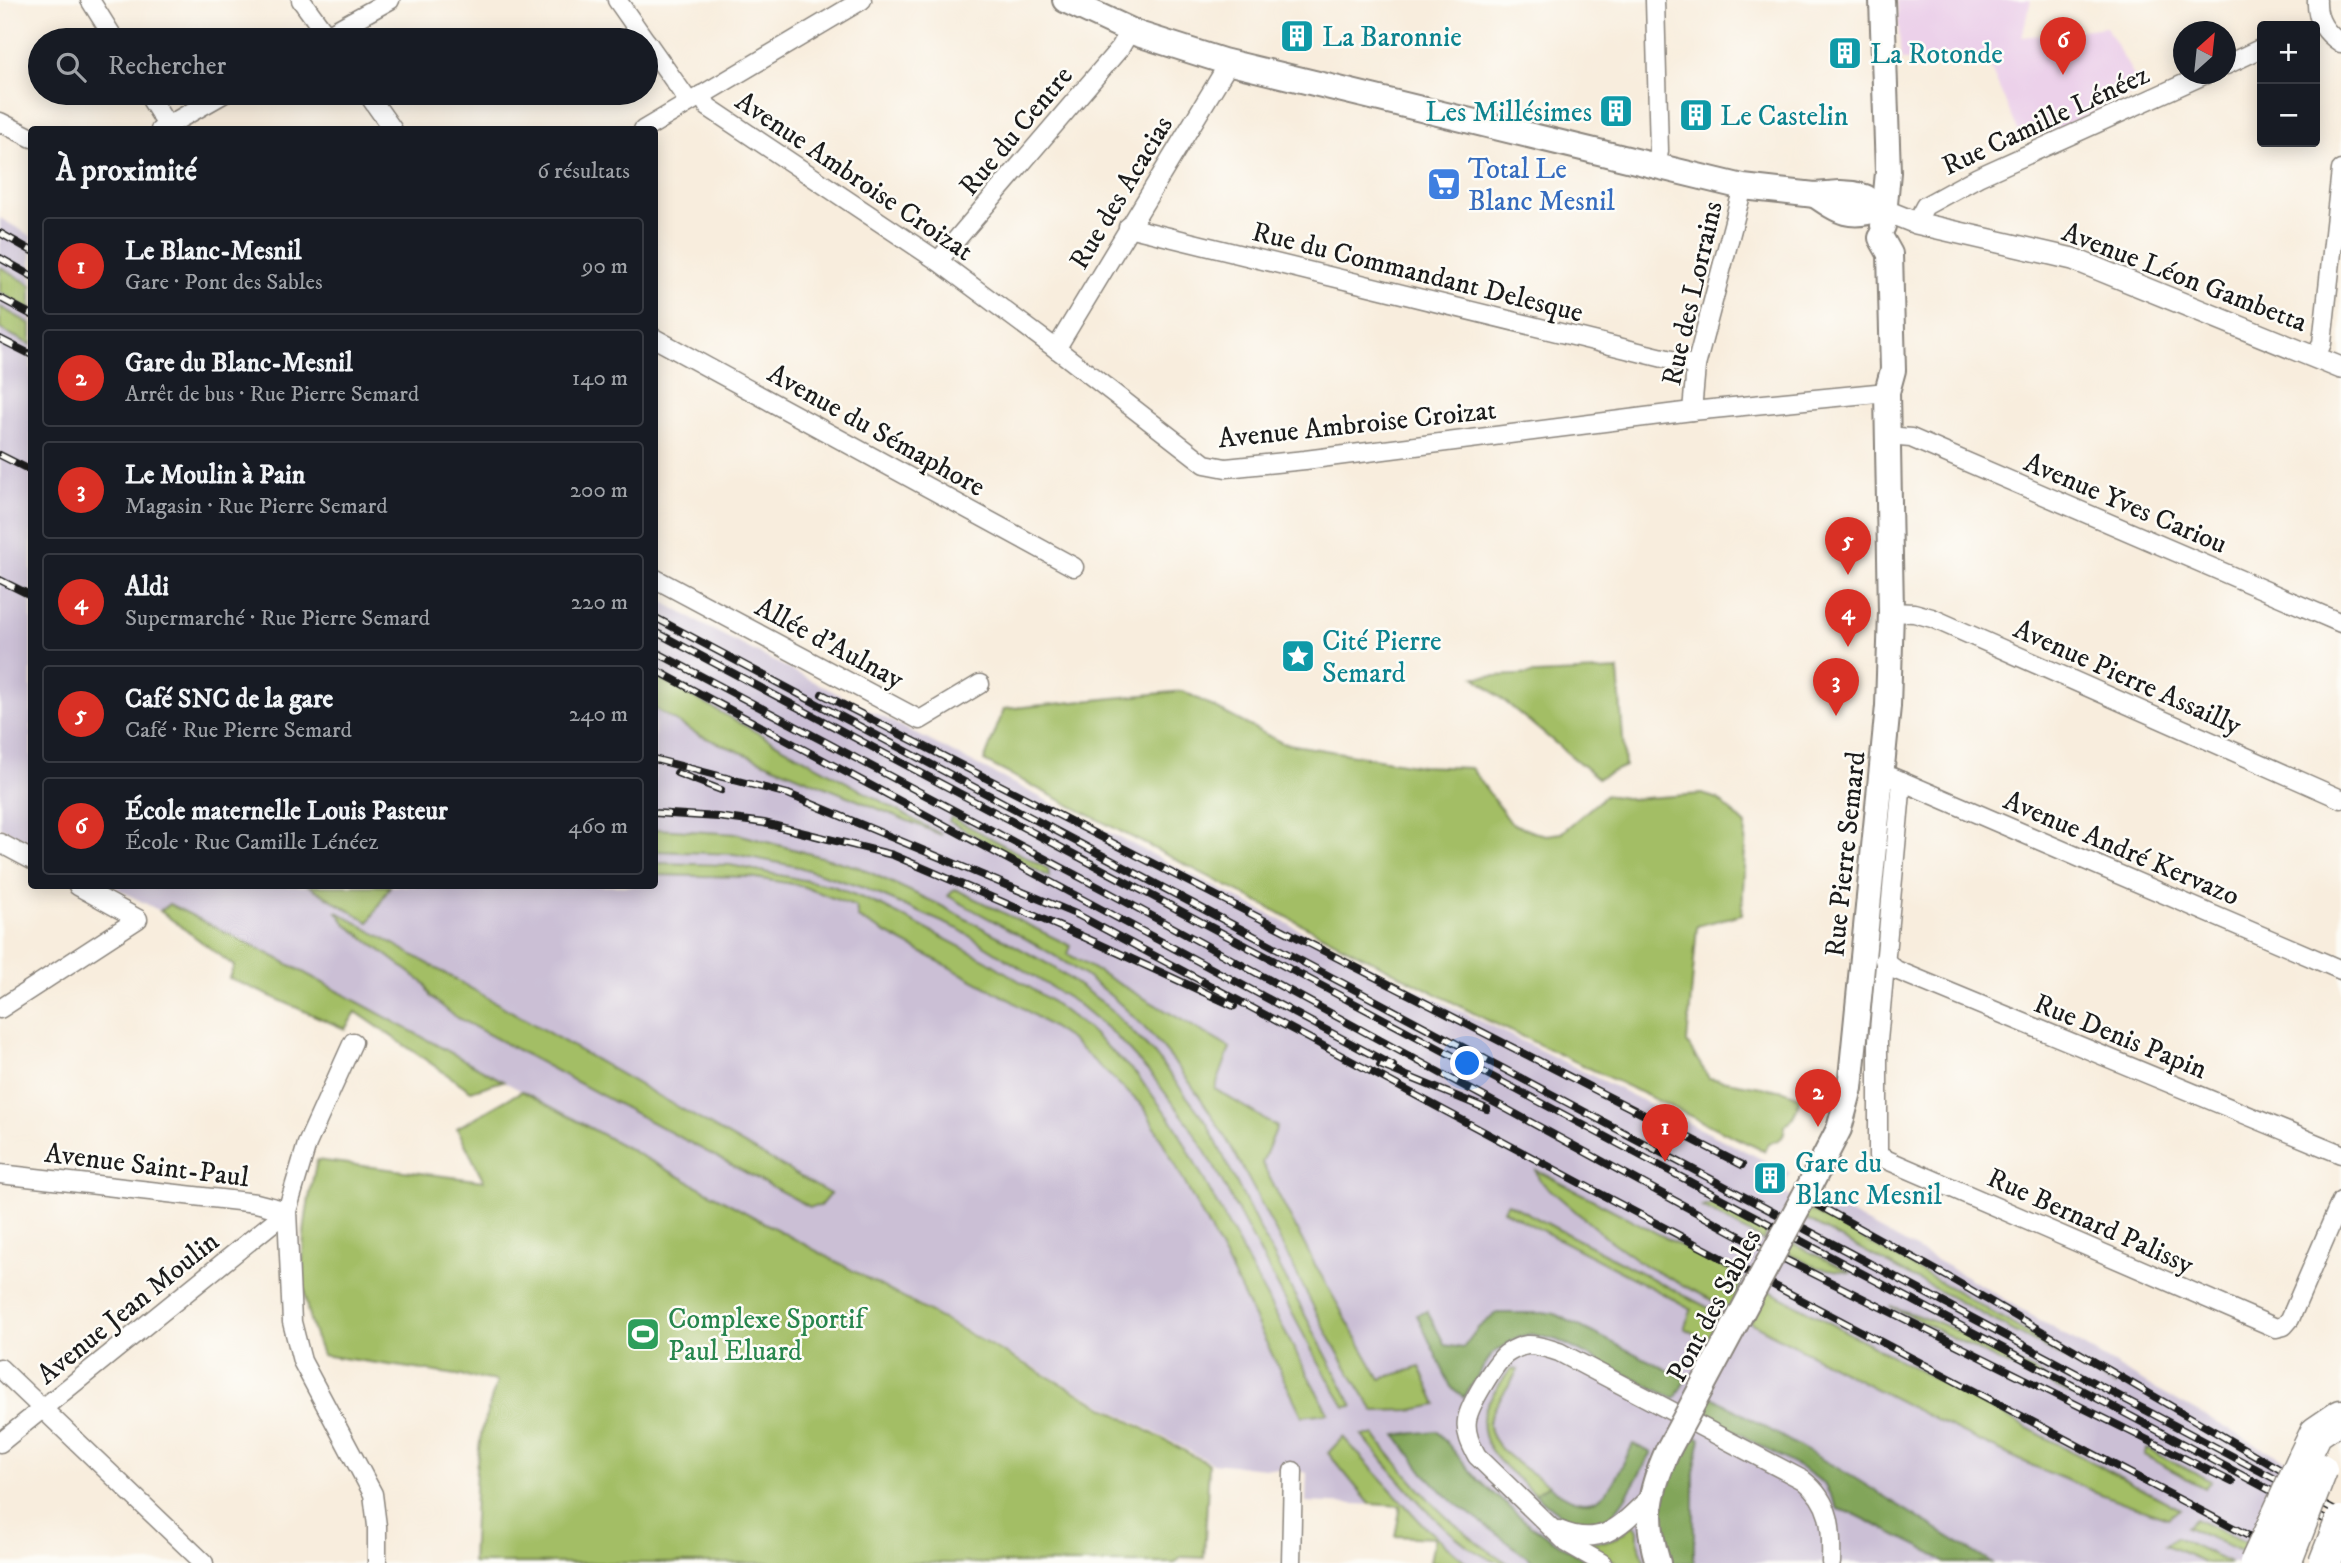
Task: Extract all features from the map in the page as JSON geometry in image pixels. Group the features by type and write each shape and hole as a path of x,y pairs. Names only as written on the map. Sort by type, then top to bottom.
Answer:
{"highway":[{"path":"2285,1563 2313,1464 2316,1433 2341,1416"},
{"path":"2256,1563 2313,1464 2341,1427"},
{"path":"2325,1563 2341,1522"}],"main road":[{"path":"1065,0 1130,31 1229,62 1743,187 1815,195 1837,209 1861,216 1882,210"},
{"name":"Rue Pierre Semard","path":"1809,1187 1839,1129 1850,1088 1892,777 1888,706 1891,612 1887,392 1893,370 1890,254 1881,238 1888,172 1882,0"},
{"name":"Pont des Sables","path":"1650,1497 1668,1450 1809,1187"},
{"path":"1650,1497 1650,1525 1658,1563"}],"street":[{"path":"90,0 107,28"},
{"path":"301,0 318,28"},
{"path":"343,28 390,0"},
{"name":"Avenue Ambroise Croizat","path":"617,0 636,28"},
{"path":"650,126 862,0"},
{"path":"1655,0 1659,151 1656,167"},
{"path":"2315,21 2317,0"},
{"path":"2320,27 2341,43"},
{"name":"Rue du Centre","path":"938,261 1120,48 1130,31"},
{"path":"2236,60 2257,50"},
{"name":"Avenue Ambroise Croizat","path":"658,56 695,98 938,261 1205,464 1226,468 1316,459 1692,411 1887,392"},
{"name":"Rue des Acacias","path":"1056,349 1229,62"},
{"name":"Rue Camille Lénéez","path":"1916,222 1925,206 1978,177 2184,84"},
{"path":"154,105 165,126"},
{"path":"169,126 205,105"},
{"path":"375,105 390,126"},
{"path":"0,122 28,136"},
{"path":"2316,357 2322,344 2341,170"},
{"name":"Rue des Lorrains","path":"1692,411 1696,366 1743,187"},
{"name":"Avenue Léon Gambetta","path":"1882,210 1916,222 2073,259 2341,368"},
{"name":"Rue du Commandant Delesque","path":"1128,227 1696,366"},
{"name":"Avenue du Sémaphore","path":"658,340 1074,567"},
{"name":"Avenue Yves Cariou","path":"1887,436 1911,438 2341,623"},
{"name":"Allée d'Aulnay","path":"658,580 920,720 980,684"},
{"name":"Avenue Pierre Assailly","path":"1891,612 1914,613 1932,618 2341,799"},
{"name":"Rue Pierre Semard","path":"1878,1156 1878,1041 1892,777"},
{"name":"Avenue André Kervazo","path":"1892,777 2341,970"},
{"path":"0,843 28,858"},
{"path":"0,1009 138,919 83,889"},
{"name":"Rue Denis Papin","path":"1884,960 1895,970 2341,1154"},
{"path":"353,1042 307,1144 287,1212 292,1322 302,1361 373,1494 377,1526 377,1563"},
{"name":"Rue Bernard Palissy","path":"1878,1156 2276,1328 2284,1326 2290,1319 2341,1201"},
{"name":"Avenue Saint-Paul","path":"0,1174 256,1203 287,1212"},
{"name":"Avenue Jean Moulin","path":"0,1443 287,1212"},
{"path":"1602,1563 1567,1543 1477,1456 1470,1443 1467,1420 1470,1410 1498,1362 1506,1354 1526,1345 1559,1352 1803,1480 1819,1495 1825,1505 1831,1537 1831,1563"},
{"path":"0,1368 204,1563"},
{"path":"1291,1563 1293,1471"},
{"path":"1549,1526 1584,1538 1598,1536 1610,1532 1650,1497"}],"shaded area":[{"path":"1897,0 2031,0 2022,37 2106,27 2142,90 2041,136 2020,135 1986,58 1901,60"},
{"path":"0,218 28,234 28,841 0,827"},
{"path":"658,599 701,624 1422,992 1790,1173 1781,1191 1796,1198 1817,1196 1960,1273 2154,1388 2286,1461 2238,1563 1430,1563 1434,1538 1395,1536 1401,1506 1306,1502 1307,1472 1212,1463 503,1081 471,1091 356,1012 345,1029 229,978 234,966 160,911 118,889 658,889"}],"green space":[{"path":"0,267 28,283 28,308 0,292"},
{"path":"0,307 28,322 28,343 0,329"},
{"path":"1618,670 1625,766 1598,778 1475,677"},
{"path":"658,678 942,835 699,735 658,711"},
{"path":"1183,691 1282,743 1421,766 1471,768 1511,823 1546,835 1561,833 1606,795 1631,799 1702,794 1718,799 1746,825 1742,914 1697,926 1687,1043 1709,1078 1784,1091 1800,1097 1795,1113 1784,1126 1783,1136 1769,1143 1764,1151 1487,1020 984,761 1004,709"},
{"path":"951,817 1048,869 1049,877 949,821"},
{"path":"658,829 738,834 858,867 938,904 1050,965 1106,1005 1155,1055 1207,1123 1353,1406 1345,1407 1317,1360 1216,1170 1188,1123 1153,1077 1114,1034 1078,1004 958,929 864,888 799,867 734,854 658,851"},
{"path":"658,863 730,865 833,886 884,907 986,960 1048,999 1088,1029 1137,1075 1175,1125 1328,1413 1302,1416 1225,1258 1144,1107 1071,1040 1012,1001 858,918 856,907 799,885 749,877 658,875"},
{"path":"314,889 388,889 369,922"},
{"path":"955,889 1071,946 1068,954 1230,1048 1215,1089 1277,1127 1262,1163 1313,1261 1380,1379 1420,1367 1437,1405 1412,1410 1374,1411 1312,1304 1226,1139 1193,1087 1155,1039 1111,996 1073,967 948,896"},
{"path":"169,904 279,959 503,1081 471,1091 356,1012 345,1029 229,978 234,966 160,911"},
{"path":"336,911 830,1194 820,1206 810,1207 454,1016 430,996 425,984 347,925"},
{"name":"Complexe Sportif Paul Eluard","path":"522,1091 1209,1464 1204,1558 1182,1557 1175,1563 472,1563 476,1468 482,1429 497,1381 322,1355 309,1318 305,1294 304,1236 317,1160 484,1181 457,1128"},
{"path":"1536,1170 1743,1278 1730,1309 1647,1267 1609,1240 1539,1180"},
{"path":"1508,1203 1724,1316 1708,1341 1684,1328 1692,1309 1503,1210"},
{"path":"1716,1203 1768,1231 1763,1241 1703,1207"},
{"path":"1808,1209 1960,1293 2116,1386 1803,1218"},
{"path":"1788,1241 1852,1273 1816,1267 1782,1250"},
{"path":"1766,1289 2180,1509 2168,1518 2113,1499 2007,1454 1852,1377 1750,1322"},
{"path":"1890,1306 1972,1338 2102,1409 1995,1359"},
{"path":"1427,1311 1445,1345 1463,1348 1478,1328 1497,1313 1553,1313 1686,1379 1675,1399 1557,1340 1531,1334 1518,1337 1492,1354 1464,1397 1451,1387 1417,1315"},
{"path":"1511,1369 1518,1370 1490,1418 1489,1428 1493,1438 1509,1457 1549,1485 1535,1494 1493,1454 1483,1430 1483,1416 1489,1401"},
{"path":"1707,1394 1853,1477 1991,1563 1945,1563 1932,1553 1854,1514 1838,1509 1824,1484 1811,1474 1700,1412"},
{"path":"1437,1431 1479,1481 1530,1525 1589,1563 1535,1563 1450,1499 1424,1473 1396,1435"},
{"path":"1689,1433 1701,1439 1694,1471 1694,1563 1672,1563 1659,1527 1665,1492"},
{"path":"1362,1435 1374,1435 1419,1489 1451,1521 1508,1563 1490,1559 1470,1548 1429,1512"},
{"path":"1343,1437 1426,1528 1467,1563 1430,1563 1434,1538 1395,1536 1401,1506 1370,1504 1328,1453"},
{"path":"1633,1444 1652,1453 1628,1494 1605,1520 1593,1525 1577,1523 1558,1513 1535,1494 1549,1485 1567,1497 1581,1502 1593,1501 1602,1496 1610,1486"},
{"path":"2147,1449 2211,1481 2204,1488 2144,1455"},
{"path":"2195,1519 2247,1543 2243,1552 2186,1527"},
{"path":"1633,1524 1638,1530 1645,1563 1618,1563 1575,1539 1607,1541 1619,1536"},
{"path":"2176,1537 2231,1563 2207,1563 2166,1545"}],"railway":[{"path":"0,233 28,249"},
{"path":"0,258 28,274"},
{"path":"0,298 28,313"},
{"path":"0,339 28,353"},
{"path":"0,455 28,469"},
{"path":"0,580 28,594"},
{"path":"658,619 2341,1514"},
{"path":"658,633 2341,1528"},
{"path":"658,653 1106,891 1760,1247 2232,1482"},
{"path":"658,671 1393,1066"},
{"path":"822,694 1742,1165"},
{"path":"658,760 788,794 1078,915 2300,1563"},
{"path":"677,773 721,790"},
{"path":"658,813 764,823 893,855 1086,938 1234,1006"},
{"path":"1380,1065 1487,1109"},
{"path":"1798,1194 1950,1278 2298,1480"}],"place":[{"name":"La Baronnie","path":"1297,36"},
{"name":"La Rotonde","path":"1845,53"},
{"name":"École maternelle Louis Pasteur","path":"2063,75"},
{"name":"Les Millésimes","path":"1616,111"},
{"name":"Le Castelin","path":"1696,115"},
{"name":"Total Le Blanc Mesnil","path":"1444,184"},
{"name":"Café SNC de la gare","path":"1848,575"},
{"name":"Aldi","path":"1848,647"},
{"name":"Cité Pierre Semard","path":"1298,656"},
{"name":"Le Moulin à Pain","path":"1836,716"},
{"name":"Gare du Blanc-Mesnil","path":"1818,1127"},
{"name":"Le Blanc-Mesnil","path":"1665,1162"},
{"name":"Gare du Blanc Mesnil","path":"1770,1178"},
{"name":"Complexe Sportif Paul Eluard","path":"643,1334"}]}
